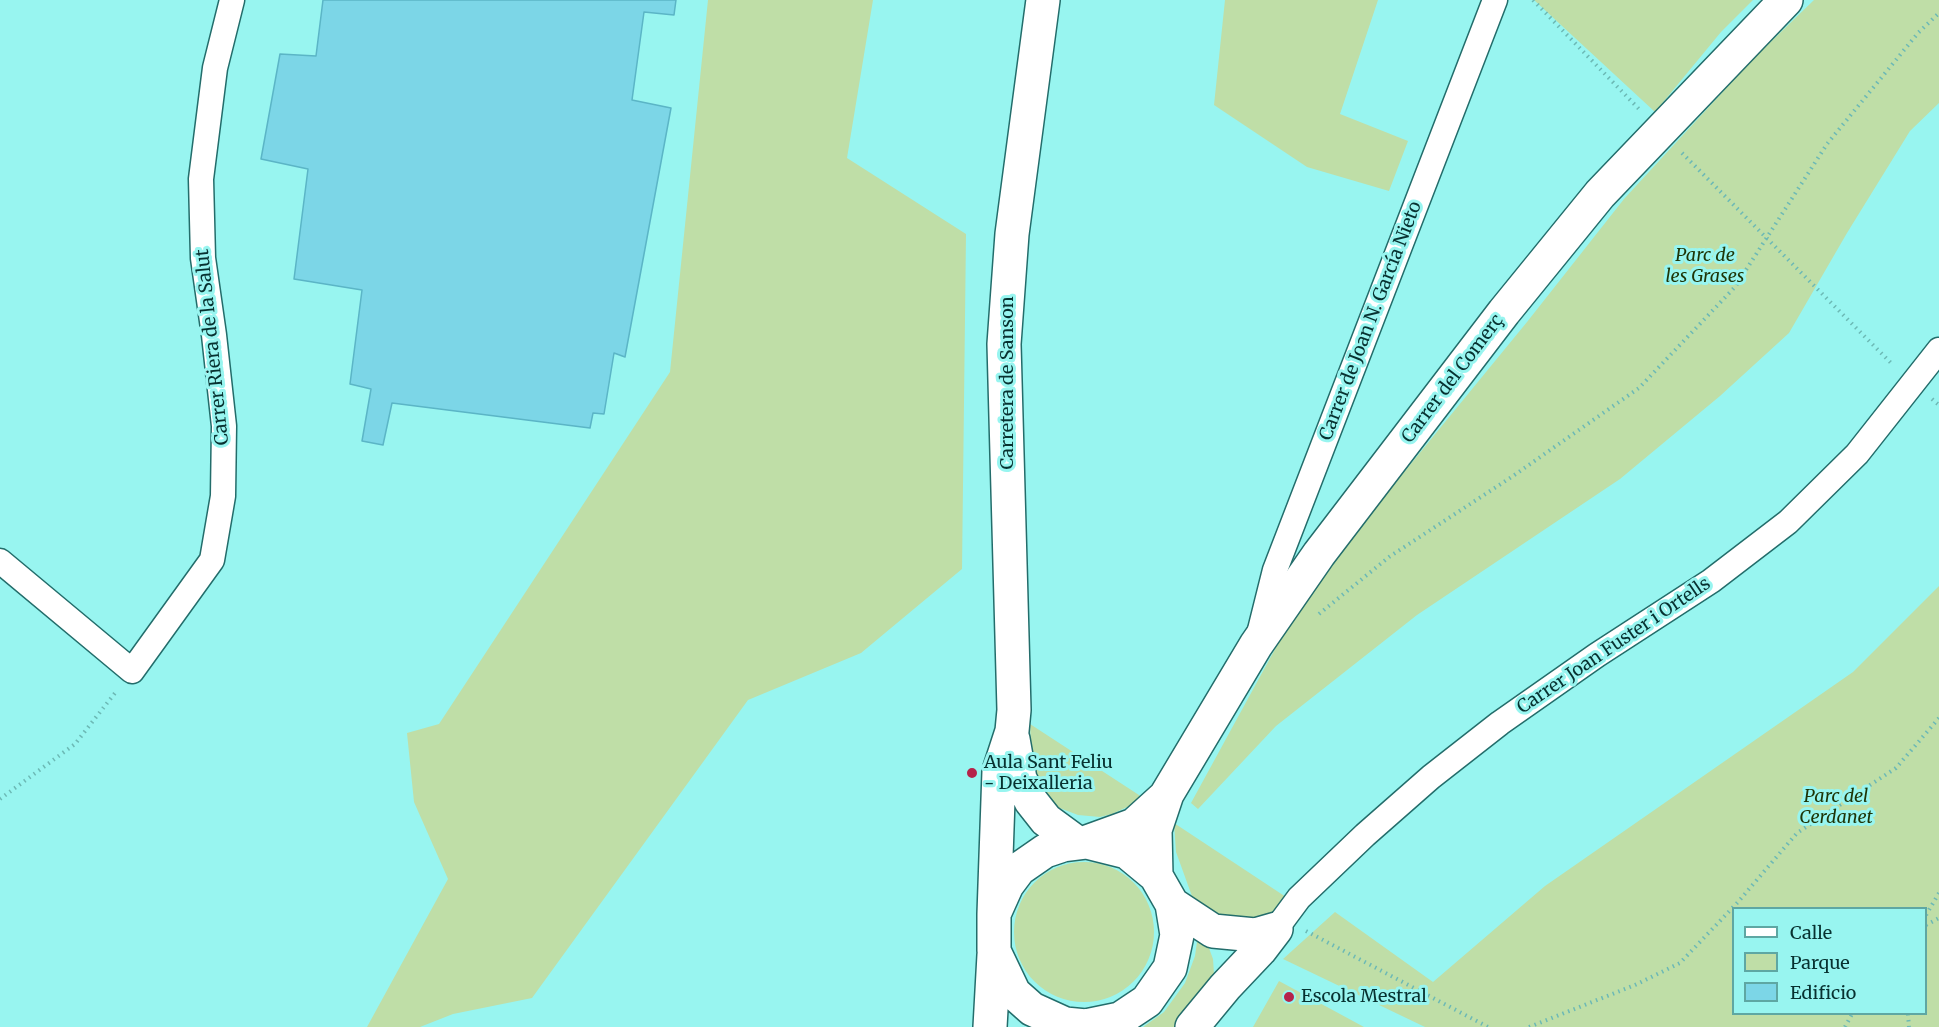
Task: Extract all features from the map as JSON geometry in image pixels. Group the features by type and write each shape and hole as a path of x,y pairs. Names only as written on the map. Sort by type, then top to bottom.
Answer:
{"street":[{"name":"Carrer Riera de la Salut","path":"132,671 212,560 223,496 224,426 203,258 201,179 215,68 232,0"},
{"name":"Carretera de Sanson","path":"1012,731 1014,711 1004,344 1012,234 1043,0"},
{"name":"Carrer de Joan N. García Nieto","path":"1256,645 1275,570 1495,0"},
{"name":"Carrer del Comerç","path":"1156,876 1155,830 1167,794 1256,645 1326,545 1504,312 1600,194 1786,0"},
{"name":"Carrer Joan Fuster i Ortells","path":"1276,929 1299,898 1365,835 1431,777 1500,723 1596,655 1712,581 1788,522 1857,453 1939,350"},
{"path":"0,561 132,671"},
{"path":"994,951 1014,993 1032,1010 1075,1026 1120,1019 1147,1001 1170,968 1177,935 1172,904 1156,876 1127,852 1082,842 1046,820 1031,801 1020,779 1012,731"},
{"path":"990,1027 999,771 1012,731"},
{"name":"Carrer del Comerç","path":"1082,842 1134,825 1167,794"},
{"path":"994,914 1007,885 1019,869 1045,850 1082,842"},
{"path":"1172,904 1213,931 1255,935 1276,929"},
{"path":"1192,1027 1276,929"},
{"path":"1213,931 1224,963 1225,987"}],"path":[{"path":"1535,2 1544,0"},
{"path":"1535,2 1642,112"},
{"path":"1315,617 1389,557 1513,476 1639,388 1735,287 1827,144 1918,33 1939,13"},
{"path":"1679,150 1912,384"},
{"path":"0,799 75,744 132,671"},
{"path":"1732,907 1797,833 1896,768 1939,718"},
{"path":"1927,913 1939,893"},
{"path":"1529,1027 1635,985 1680,963 1732,907"},
{"path":"1276,929 1297,926 1488,1027"}],"green space":[{"path":"708,0 873,0 847,158 966,234 962,569 861,653 748,700 532,998 453,1014 420,1027 367,1027 448,879 414,802 407,733 439,724 670,372"},
{"path":"1225,0 1378,0 1340,114 1408,141 1389,191 1307,167 1214,105"},
{"path":"1534,0 1753,0 1721,32 1655,112"},
{"name":"Parc de les Grases","path":"1814,0 1939,0 1939,103 1910,131 1789,333 1720,396 1620,479 1417,615 1276,726 1198,809 1191,803 1292,618 1391,488 1624,199 1753,59"},
{"name":"Parc del Cerdanet","path":"1939,586 1939,1027 1425,1027 1283,959 1335,912 1433,982 1545,886 1853,672"},
{"path":"1030,724 1142,797 1138,802 1100,817 1078,815 1057,807 1048,800 1034,778"},
{"path":"1174,823 1289,899 1269,915 1247,924 1226,923 1193,899 1176,852"},
{"path":"1084,862 1111,867 1133,883 1149,905 1154,932 1149,959 1133,981 1111,997 1084,1002 1057,997 1035,981 1019,959 1014,932 1019,905 1035,883 1057,867"},
{"path":"1196,930 1206,940 1213,959 1214,974 1211,986 1181,1027 1143,1027 1164,1012 1185,983 1195,956"},
{"path":"1279,981 1364,1027 1253,1027"}],"building":[{"path":"323,0 676,0 674,15 644,12 632,100 671,108 625,357 614,353 604,414 593,413 590,428 392,403 383,445 362,441 371,389 350,384 362,290 294,279 308,169 261,159 280,54 316,56"}],"place":[{"name":"Aula Sant Feliu - Deixalleria","path":"972,773"},
{"name":"Escola Mestral","path":"1289,997"}]}
